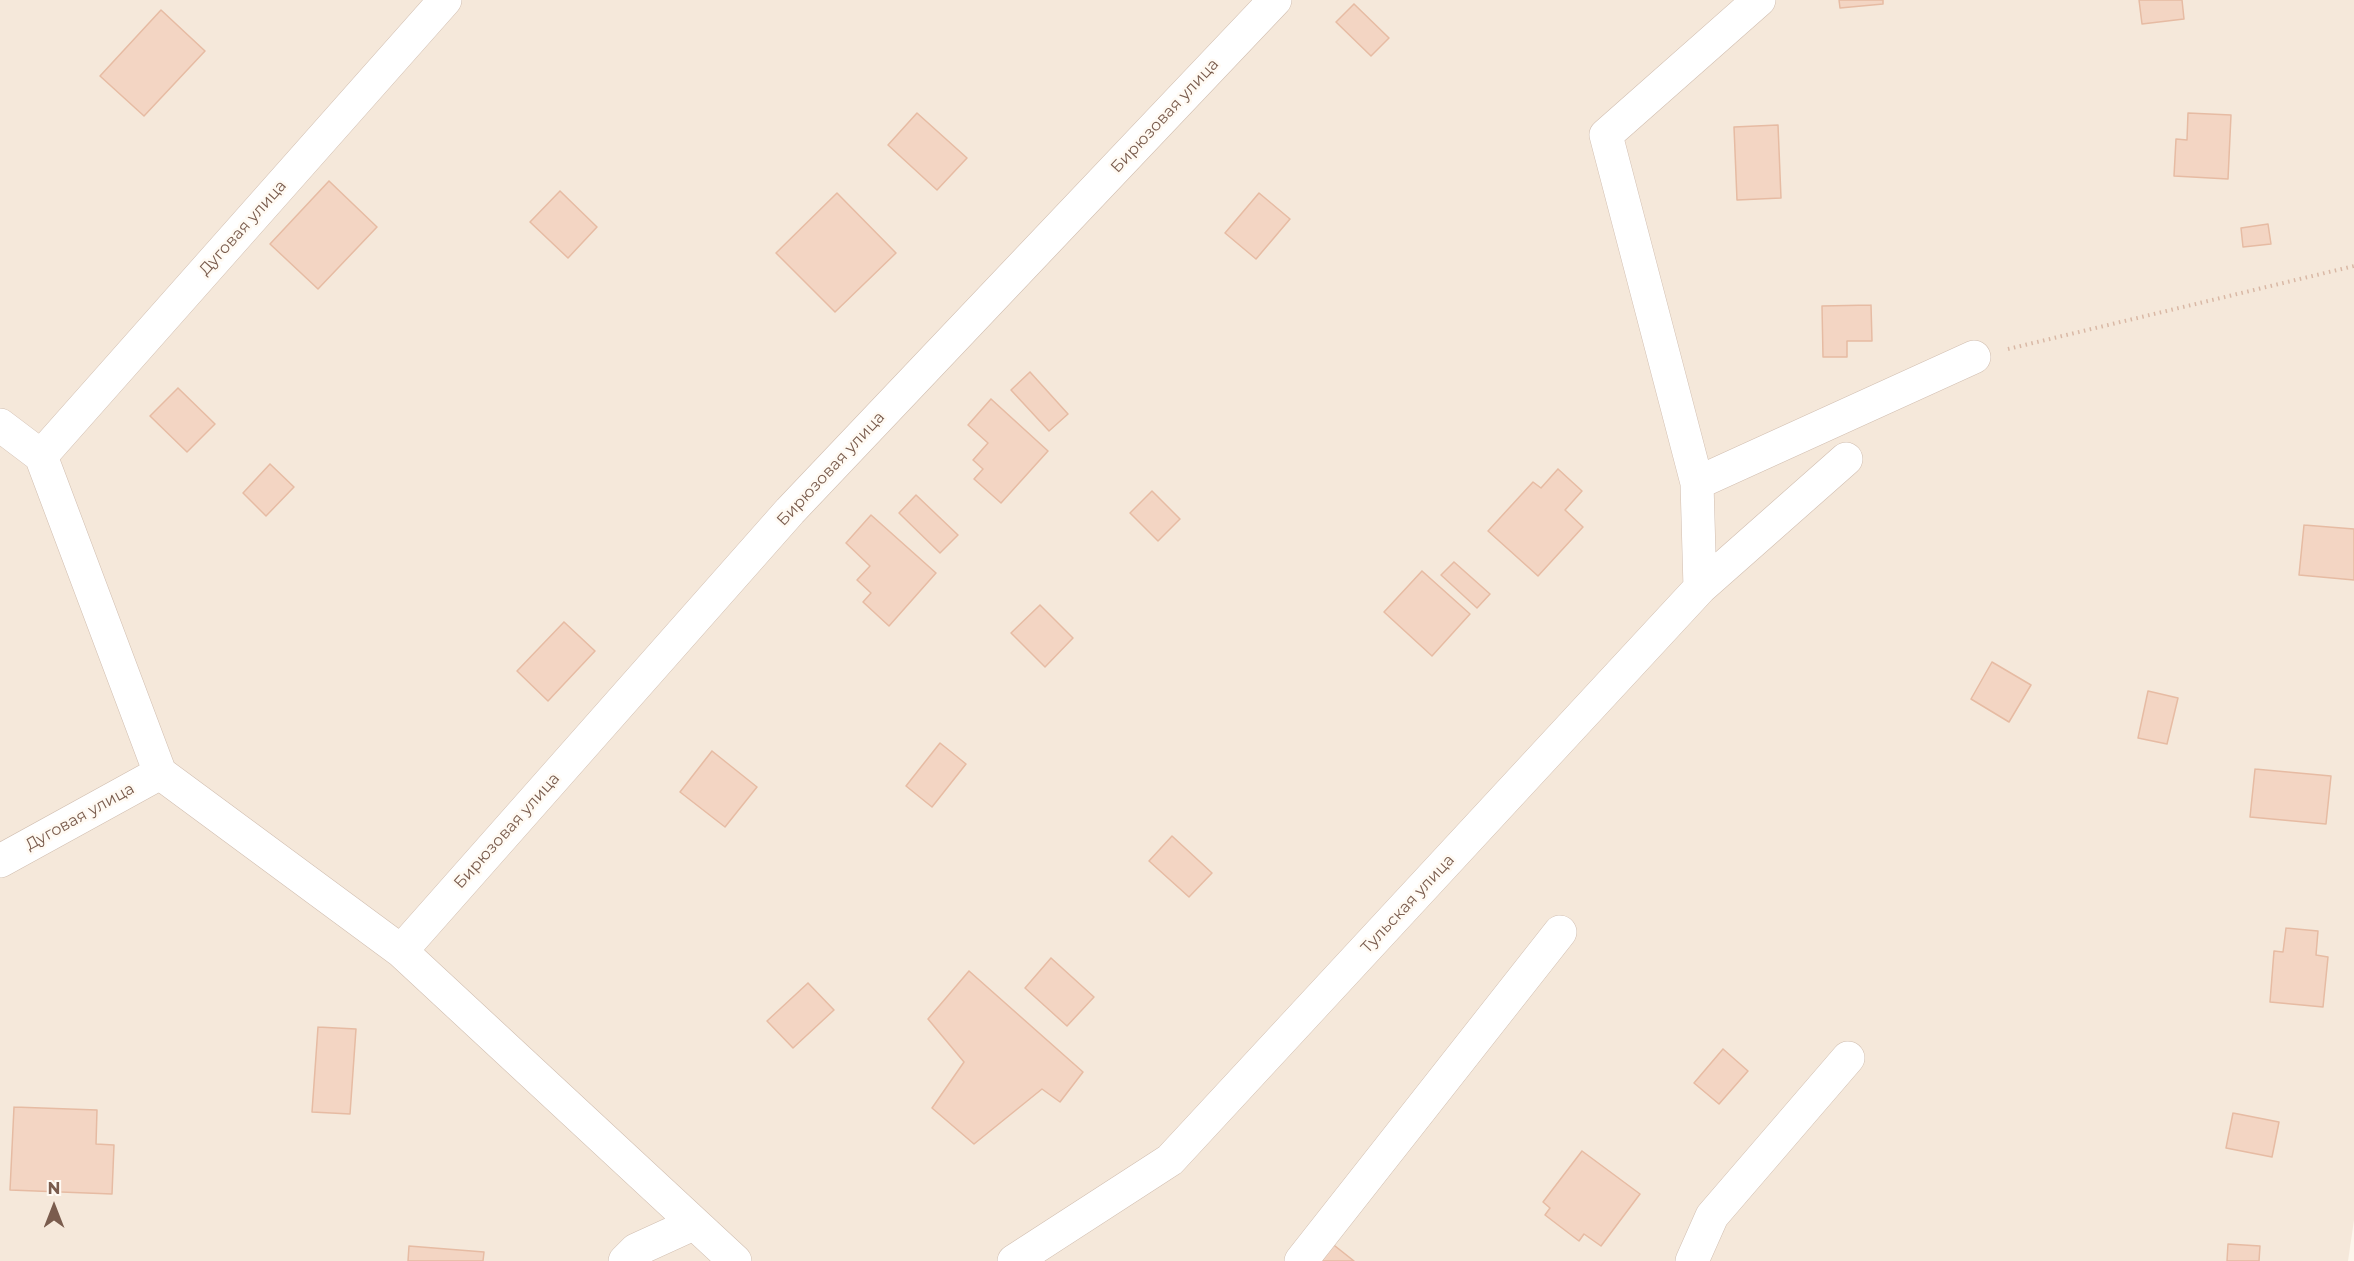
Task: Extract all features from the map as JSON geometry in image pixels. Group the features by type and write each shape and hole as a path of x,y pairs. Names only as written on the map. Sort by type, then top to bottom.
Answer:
{"street":[{"name":"Дуговая улица","path":"41,456 445,0"},
{"name":"Бирюзовая улица","path":"401,951 790,511 1275,0"},
{"path":"1701,588 1697,483 1606,135 1759,0"},
{"path":"1697,483 1974,357"},
{"path":"0,425 41,456 160,773 401,951 735,1261"},
{"name":"Тульская улица","path":"1014,1261 1170,1160 1701,588 1846,459"},
{"name":"Дуговая улица","path":"0,861 160,773"},
{"path":"1300,1261 1560,932"},
{"path":"1692,1261 1712,1216 1848,1058"},
{"path":"625,1261 636,1250 693,1224"}],"path":[{"path":"1974,357 2354,266"}],"shaded area":[{"path":"0,0 2354,0 2354,1220 2348,1261 0,1261"}],"building":[{"path":"1839,0 1883,0 1883,4 1840,8"},
{"path":"2139,0 2182,0 2184,19 2142,24"},
{"path":"1354,4 1389,38 1371,56 1336,22"},
{"path":"161,10 205,51 144,116 100,76"},
{"path":"917,113 967,158 937,190 888,145"},
{"path":"2188,113 2231,115 2228,179 2174,176 2176,139 2187,140"},
{"path":"1778,125 1781,198 1737,200 1734,127"},
{"path":"329,181 377,227 318,289 270,244"},
{"path":"560,191 597,227 568,258 530,222"},
{"path":"837,193 896,253 835,312 776,253"},
{"path":"1259,193 1290,219 1256,259 1225,233"},
{"path":"2268,224 2271,244 2243,247 2241,228"},
{"path":"1871,305 1872,341 1847,341 1847,357 1823,357 1822,306"},
{"path":"1030,372 1068,414 1049,431 1011,390"},
{"path":"178,388 215,424 187,452 150,416"},
{"path":"991,399 1048,451 1001,503 974,479 983,469 973,460 988,443 968,425"},
{"path":"270,464 294,487 266,516 243,493"},
{"path":"1558,469 1582,491 1565,510 1583,527 1538,576 1488,531 1533,482 1541,488"},
{"path":"1152,491 1180,519 1158,541 1130,513"},
{"path":"916,495 958,535 940,553 899,513"},
{"path":"871,515 936,573 889,626 863,602 871,593 857,580 870,566 846,543"},
{"path":"2304,525 2354,529 2354,580 2299,575"},
{"path":"1454,562 1490,594 1477,608 1441,575"},
{"path":"1422,571 1470,614 1432,656 1384,612"},
{"path":"1040,605 1073,638 1045,667 1011,633"},
{"path":"564,622 595,651 548,701 517,671"},
{"path":"1992,662 2031,685 2009,722 1971,699"},
{"path":"2148,691 2178,698 2167,744 2138,738"},
{"path":"940,743 966,764 932,807 906,786"},
{"path":"712,751 757,787 725,827 680,792"},
{"path":"2255,769 2331,776 2326,824 2250,817"},
{"path":"1172,836 1212,873 1189,897 1149,861"},
{"path":"2286,928 2318,931 2316,955 2328,957 2323,1007 2270,1002 2274,951 2283,952"},
{"path":"1051,958 1094,997 1067,1026 1025,988"},
{"path":"969,971 1083,1072 1060,1102 1042,1089 974,1144 932,1108 964,1062 928,1019"},
{"path":"808,983 834,1010 793,1048 767,1021"},
{"path":"318,1027 356,1029 350,1114 312,1112"},
{"path":"1723,1049 1748,1071 1719,1104 1694,1083"},
{"path":"14,1107 97,1110 96,1144 114,1145 112,1194 10,1190"},
{"path":"2233,1113 2279,1122 2272,1157 2226,1148"},
{"path":"1582,1151 1640,1194 1601,1246 1584,1234 1579,1241 1545,1215 1550,1208 1543,1202"},
{"path":"1330,1242 1354,1261 1314,1261"},
{"path":"2228,1244 2260,1246 2259,1261 2227,1261"},
{"path":"409,1246 484,1252 483,1261 408,1261"}]}
